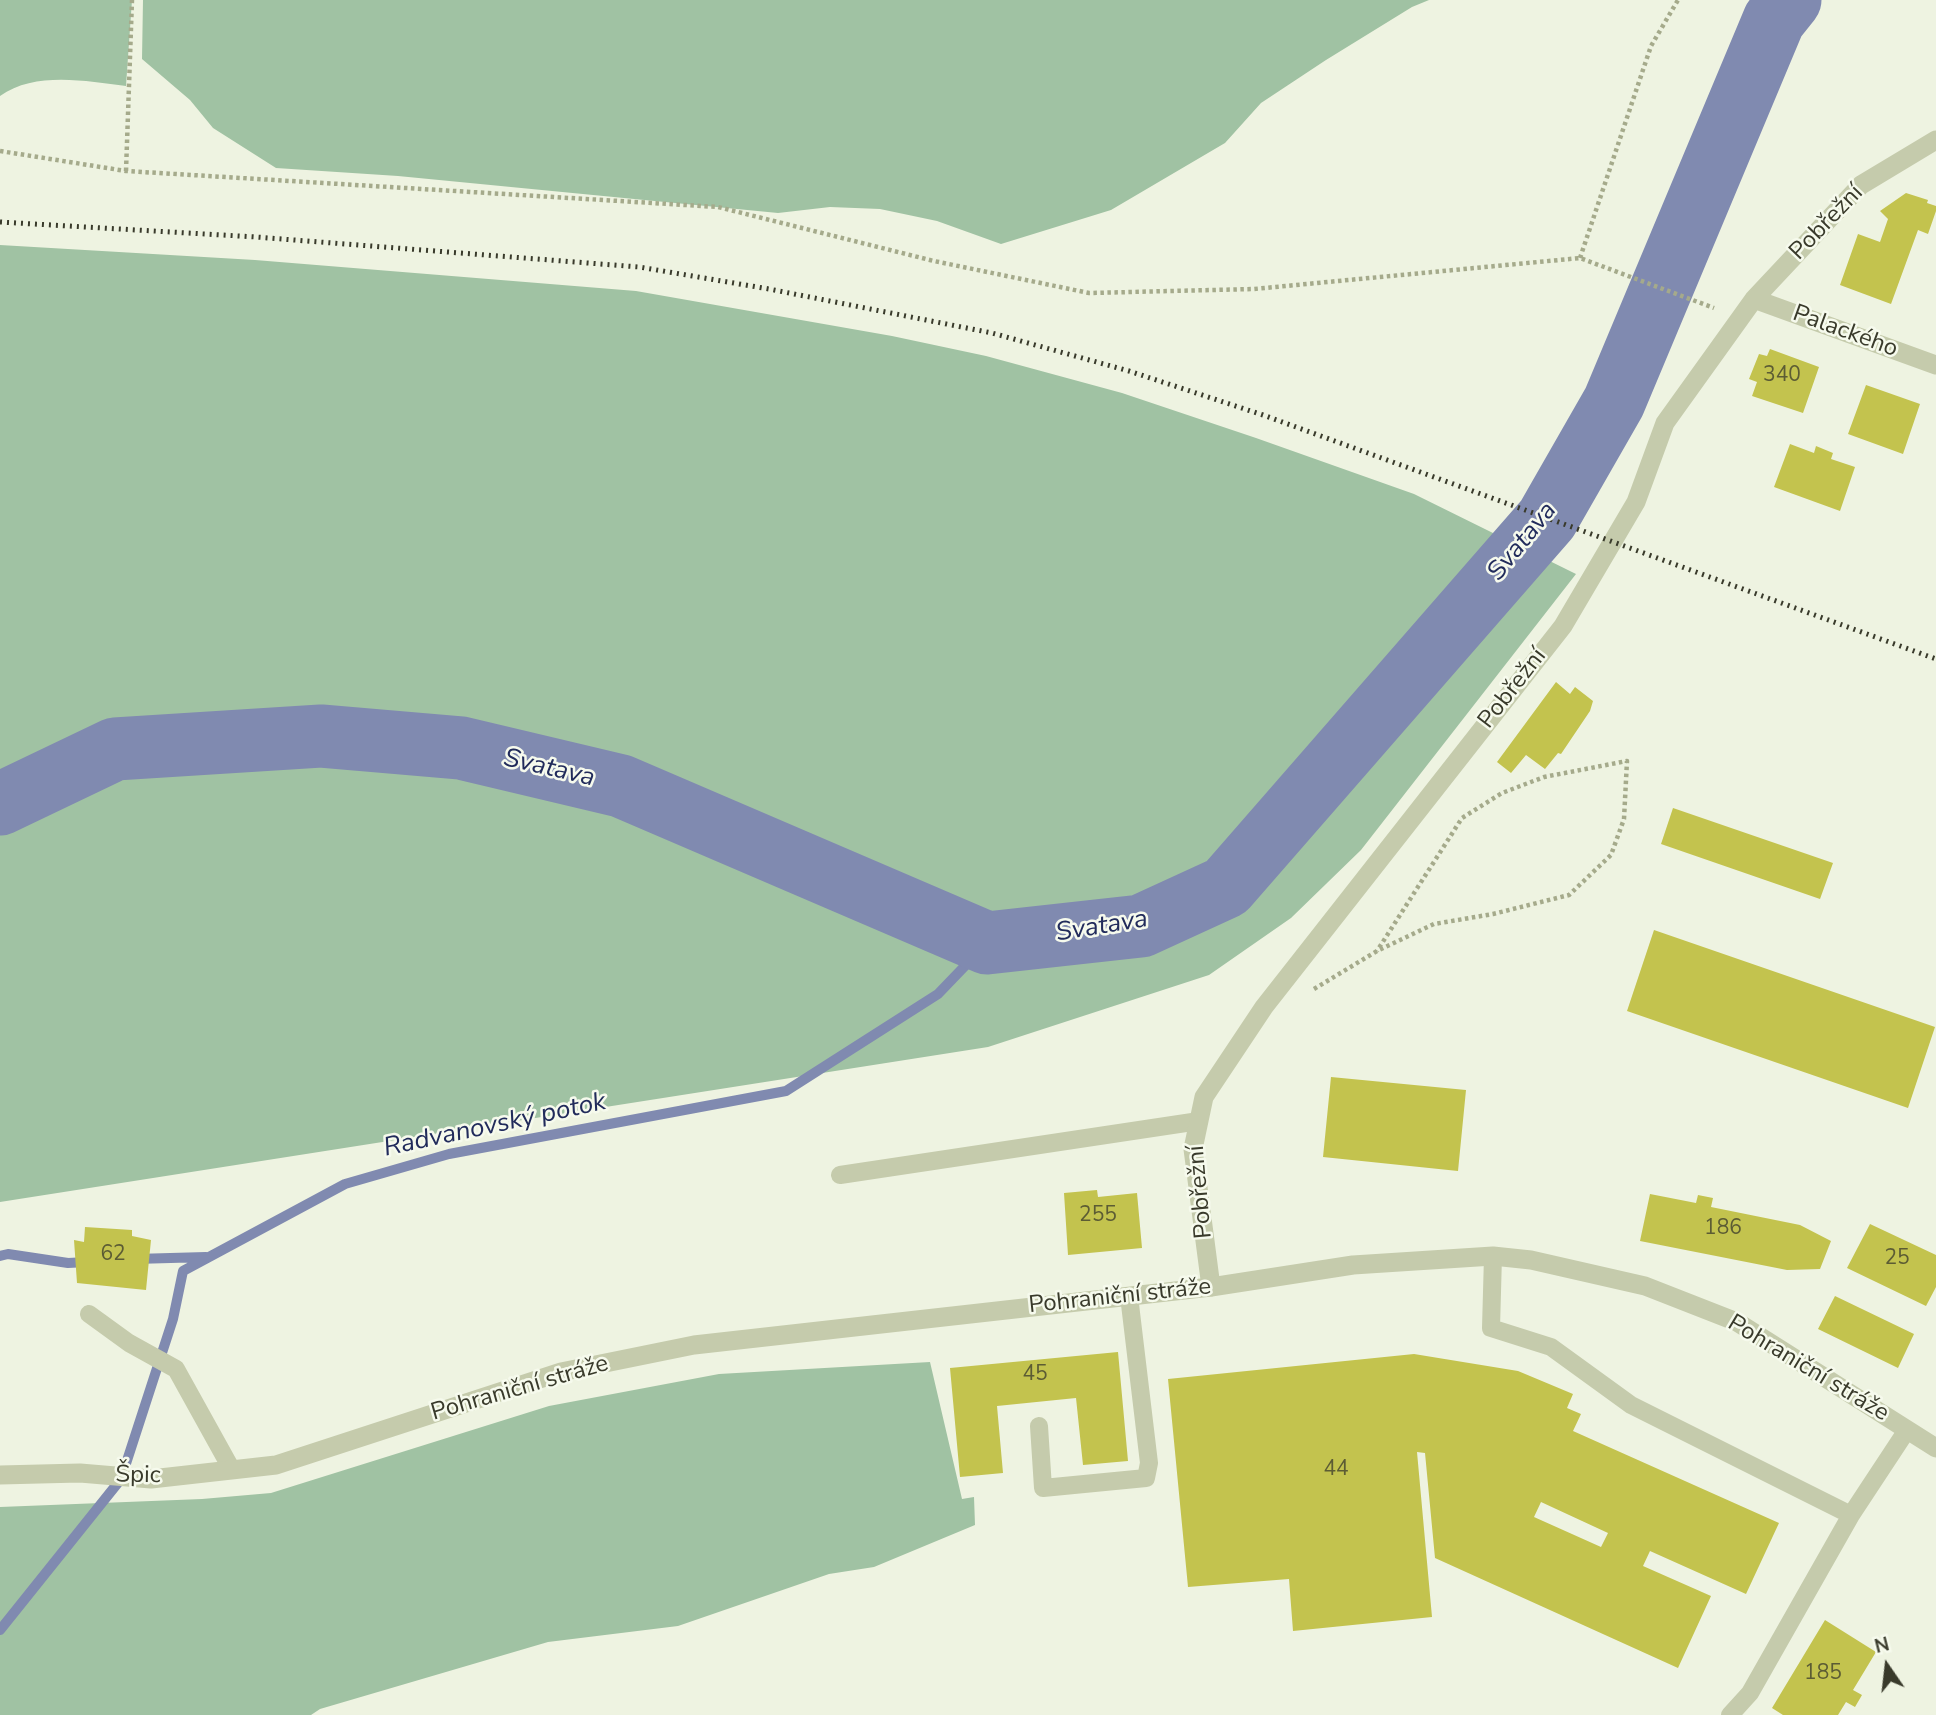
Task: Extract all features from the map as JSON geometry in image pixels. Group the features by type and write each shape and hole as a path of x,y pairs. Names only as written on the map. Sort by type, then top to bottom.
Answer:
{"street":[{"name":"Pobřežní","path":"1211,1287 1193,1149 1204,1097 1264,1007 1563,626 1636,502 1665,423 1754,299 1861,185 1936,140"},
{"name":"Palackého","path":"1754,299 1936,365"},
{"name":"Pohraniční stráže","path":"276,1465 561,1372 680,1348 1211,1287 1353,1265 1493,1256 1531,1260 1645,1286 1737,1322 1936,1448"},
{"name":"Špic","path":"0,1475 80,1473 151,1479 276,1465"}],"lane":[{"path":"841,1175 1199,1121"},
{"path":"1493,1256 1491,1328 1551,1347 1631,1405 1851,1514"},
{"path":"1039,1426 1044,1488 1146,1478 1149,1463 1129,1296"},
{"path":"89,1314 129,1343 176,1370 232,1470"},
{"path":"1730,1715 1750,1693 1851,1514 1907,1430"}],"path":[{"path":"126,171 132,0"},
{"path":"1580,258 1651,46 1678,0"},
{"path":"0,151 126,171 718,207 934,261 1089,293 1254,289 1580,258 1723,312"},
{"path":"1308,993 1377,951 1434,924 1493,914 1569,894 1611,855 1624,819 1627,761 1544,777 1502,793 1462,818 1377,951"}],"green space":[{"path":"0,0 132,0 126,86 78,80 45,81 14,88 0,96"},
{"path":"143,0 1429,0 1412,7 1261,103 1225,143 1111,210 1001,244 937,221 880,209 830,207 778,213 398,176 276,168 213,128 190,100 142,59"},
{"path":"0,245 255,260 636,291 892,336 986,356 1122,393 1256,438 1414,494 1576,574 1361,850 1291,918 1209,975 988,1047 0,1202"},
{"path":"930,1362 962,1499 974,1497 975,1525 874,1567 829,1574 678,1626 548,1642 320,1709 311,1715 0,1715 0,1507 202,1499 271,1493 549,1406 719,1374"}],"building":[{"path":"1906,193 1928,200 1927,203 1936,206 1936,211 1928,234 1918,230 1891,304 1840,285 1858,234 1880,242 1888,219 1880,211"},
{"path":"1770,349 1819,367 1803,413 1752,396 1757,382 1749,379 1759,354 1767,356"},
{"path":"1866,385 1920,404 1903,454 1848,434"},
{"path":"1790,444 1814,453 1816,446 1833,453 1831,459 1855,467 1840,511 1774,487"},
{"path":"1556,682 1570,694 1575,687 1593,701 1590,711 1561,754 1558,753 1545,769 1526,755 1511,773 1497,762"},
{"path":"1673,808 1833,863 1820,899 1661,844"},
{"path":"1654,930 1935,1027 1908,1108 1627,1011"},
{"path":"1331,1077 1466,1090 1458,1171 1323,1157"},
{"path":"1097,1190 1098,1197 1137,1193 1142,1248 1068,1255 1064,1193"},
{"path":"1650,1194 1696,1203 1698,1195 1713,1198 1711,1207 1800,1225 1831,1241 1820,1269 1787,1270 1640,1241"},
{"path":"1870,1224 1936,1255 1936,1287 1926,1306 1847,1268"},
{"path":"85,1227 132,1230 132,1236 151,1240 146,1290 77,1283 74,1240 84,1242"},
{"path":"1835,1296 1914,1334 1898,1368 1818,1329"},
{"path":"1118,1352 1128,1461 1083,1465 1076,1398 997,1406 1003,1473 960,1477 950,1368"},
{"path":"1414,1354 1518,1371 1573,1394 1567,1408 1581,1414 1573,1431 1779,1523 1746,1594 1650,1551 1643,1566 1711,1596 1678,1668 1435,1558 1425,1453 1417,1452 1432,1617 1293,1631 1289,1579 1188,1587 1168,1379","holes":["1541,1502 1608,1533 1601,1547 1534,1517"]},
{"path":"1825,1620 1876,1652 1853,1690 1862,1695 1855,1707 1846,1702 1838,1715 1783,1715 1772,1708"}],"waterway":[{"name":"Svatava","path":"0,804 115,749 321,736 461,748 621,786 987,943 1141,926 1226,887 1547,519 1614,402 1774,20 1790,0"},
{"name":"Radvanovský potok","path":"0,1630 121,1479 173,1319 183,1271 345,1184 449,1154 786,1091 938,994 987,943"},
{"path":"0,1256 8,1254 68,1263 87,1262"},
{"path":"135,1259 206,1257"}],"railway":[{"path":"0,222 256,237 639,267 769,289 992,333 1129,371 1263,415 1936,659"}]}
